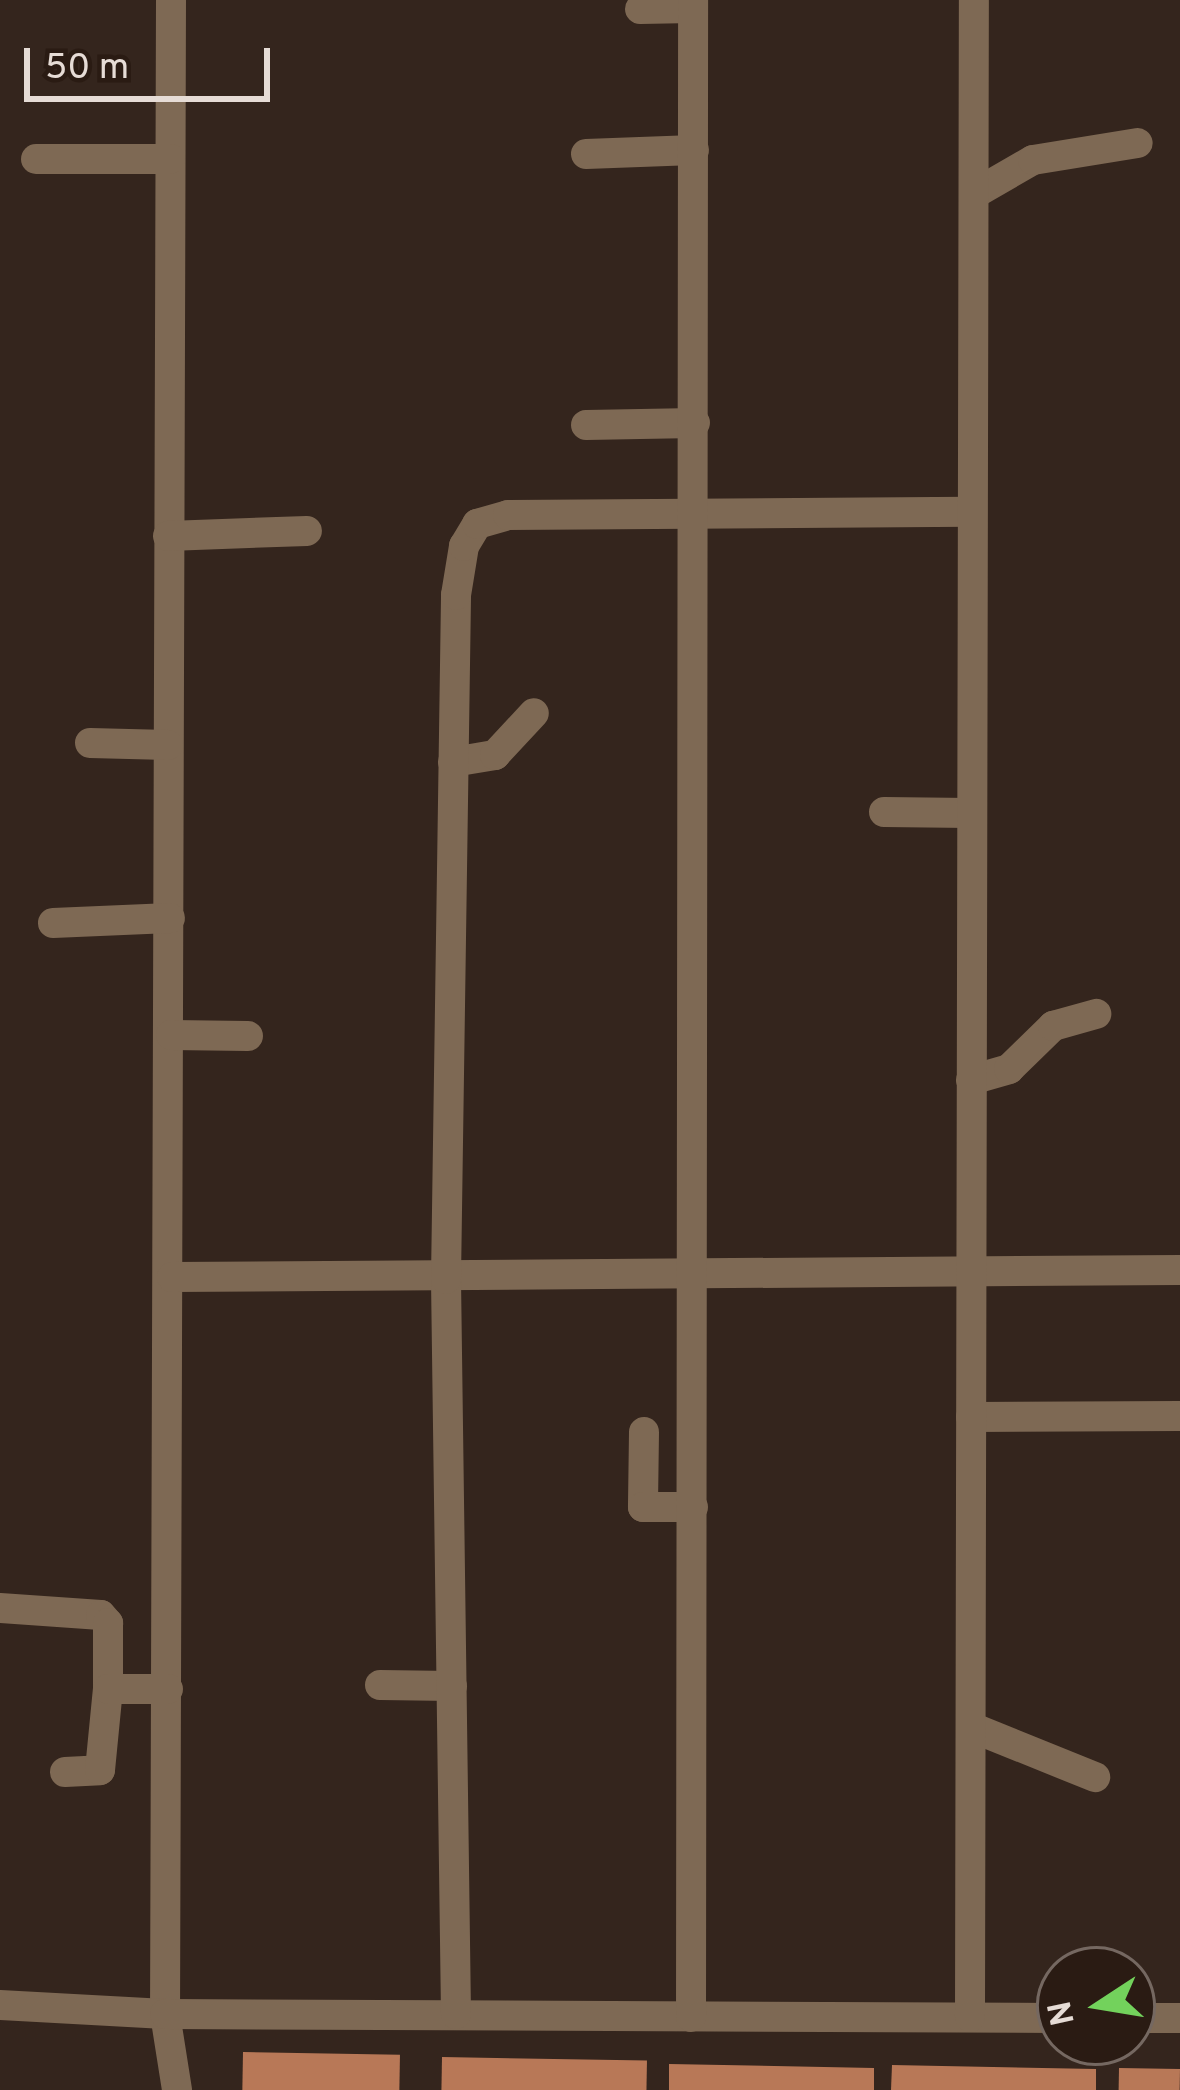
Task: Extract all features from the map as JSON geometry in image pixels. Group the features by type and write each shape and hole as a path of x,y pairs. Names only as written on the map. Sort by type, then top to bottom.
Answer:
{"street":[{"path":"171,0 172,1277 165,2014 177,2090"},
{"path":"970,2018 974,0"},
{"path":"640,9 693,4 691,2017"},
{"path":"974,194 1033,160 1138,143"},
{"path":"586,154 694,150"},
{"path":"36,159 170,159"},
{"path":"586,425 695,423"},
{"path":"456,2014 446,1279 456,595 464,546 477,524 508,515 970,512"},
{"path":"168,536 308,531"},
{"path":"453,762 495,755 534,712"},
{"path":"91,743 168,745"},
{"path":"884,812 970,813"},
{"path":"53,923 170,918"},
{"path":"971,1080 1009,1069 1062,1022 1096,1014"},
{"path":"171,1034 248,1036"},
{"path":"172,1277 446,1279 1180,1270"},
{"path":"971,1417 1180,1416"},
{"path":"644,1432 643,1507 693,1507"},
{"path":"0,1608 100,1615 108,1623 100,1770 65,1772"},
{"path":"380,1685 452,1686"},
{"path":"108,1689 168,1689"},
{"path":"970,1727 1095,1777"},
{"path":"0,2005 165,2014 1036,2018"}],"building":[{"path":"243,2052 400,2055 399,2090 242,2090"},
{"path":"442,2057 647,2061 646,2090 441,2090"},
{"path":"669,2064 874,2068 874,2090 669,2090"},
{"path":"892,2065 1096,2069 1096,2090 891,2090"},
{"path":"1119,2068 1180,2069 1180,2090 1119,2090"}]}
